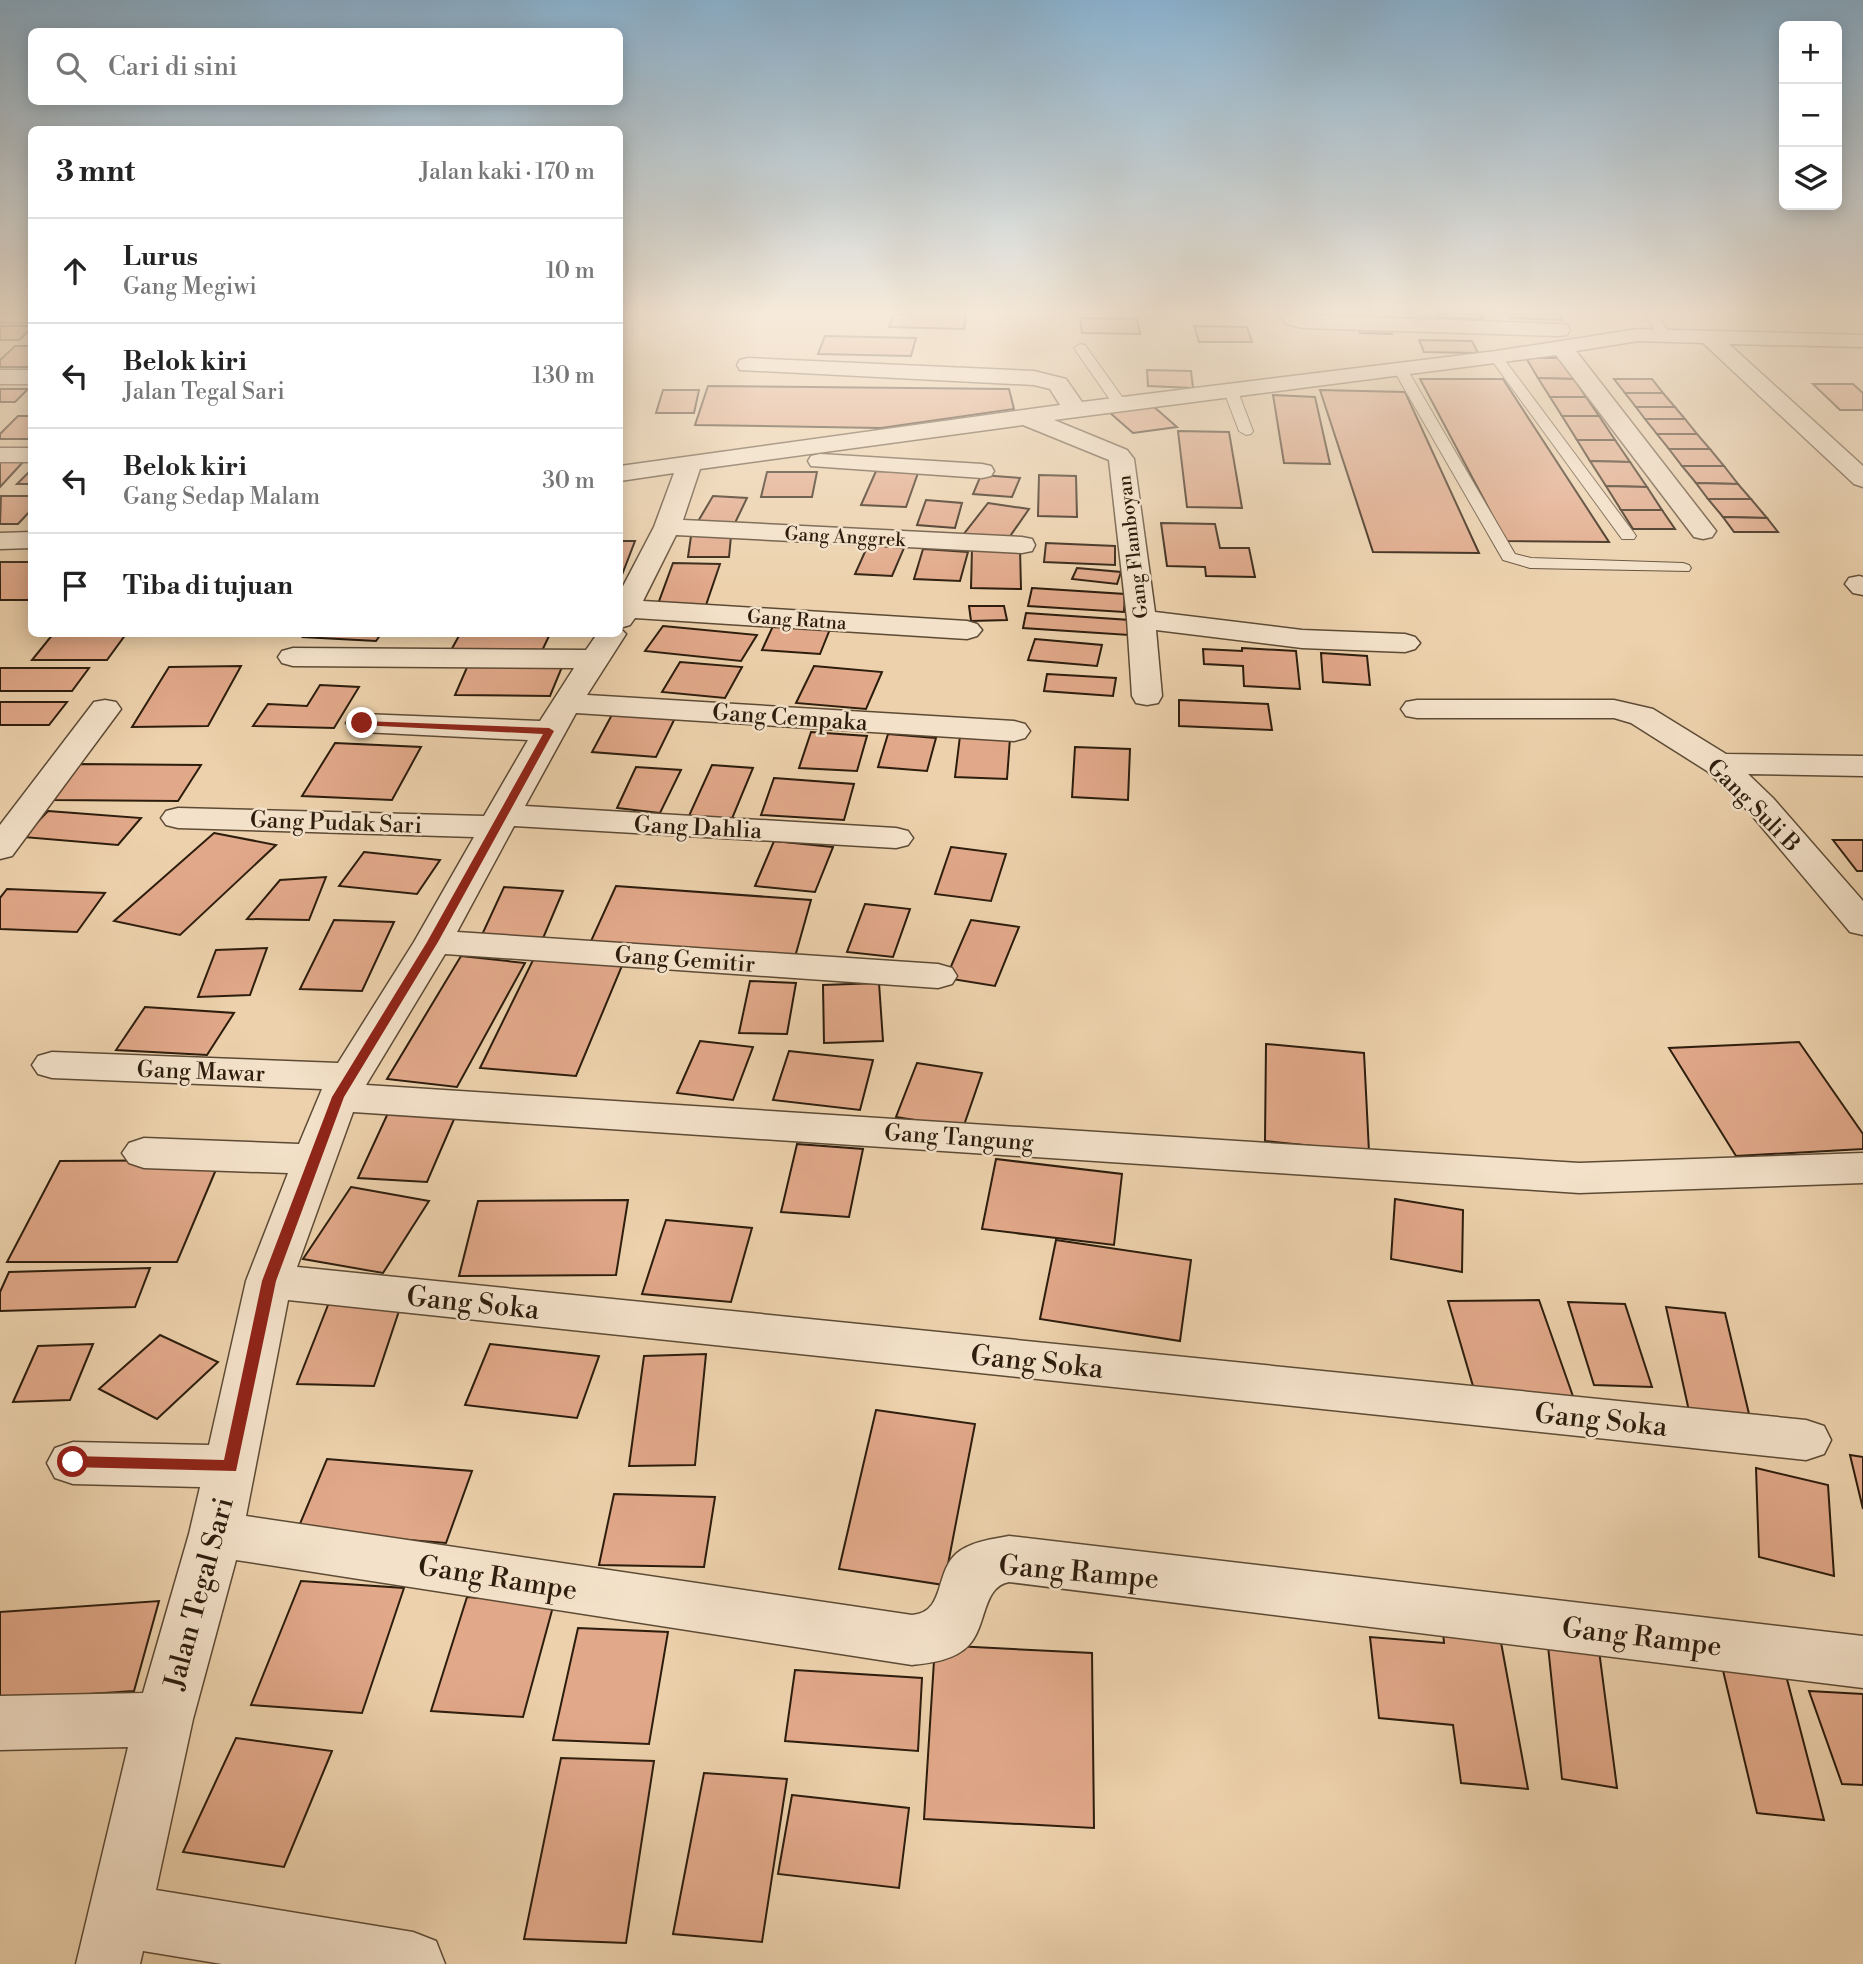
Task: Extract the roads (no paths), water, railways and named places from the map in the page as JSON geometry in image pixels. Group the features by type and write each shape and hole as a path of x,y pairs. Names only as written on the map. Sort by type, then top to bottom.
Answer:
{"street":[{"path":"1072,406 1075,410"},
{"path":"623,473 1108,406"},
{"path":"1607,406 1703,531"},
{"path":"1784,406 1863,478"},
{"name":"Gang Flamboyan","path":"1027,418 1122,459 1141,619 1147,696"},
{"path":"0,455 28,455"},
{"path":"740,455 982,471"},
{"name":"Jalan Tegal Sari","path":"623,606 667,527 690,463"},
{"name":"Gang Anggrek","path":"667,527 1022,545"},
{"path":"0,541 28,540"},
{"name":"Gang Ratna","path":"623,615 967,630"},
{"path":"1141,619 1302,639 1405,643"},
{"name":"Gang Ratna","path":"293,657 448,637"},
{"name":"Jalan Tegal Sari","path":"114,1939 164,1719 216,1534 269,1281 344,1087 433,942 498,821 605,637"},
{"path":"0,849 104,709"},
{"name":"Gang Suli B","path":"1417,709 1626,711 1642,716 1720,764 1761,805 1863,924"},
{"name":"Gang Cempaka","path":"362,723 558,717 1014,731"},
{"path":"1720,764 1863,766"},
{"name":"Gang Pudak Sari","path":"178,818 498,821"},
{"name":"Gang Dahlia","path":"498,821 896,838"},
{"name":"Gang Gemitir","path":"433,942 939,976"},
{"name":"Gang Mawar","path":"52,1065 344,1087"},
{"name":"Gang Tangung","path":"344,1087 1579,1178 1863,1168"},
{"path":"144,1153 316,1158"},
{"name":"Gang Soka","path":"269,1281 1806,1440"},
{"path":"73,1462 230,1467"},
{"name":"Gang Rampe","path":"216,1534 912,1640 939,1636 953,1623 970,1577 978,1567 984,1563 1009,1559 1863,1662"},
{"path":"0,1723 164,1719"},
{"path":"114,1939 413,1964"}],"lane":[{"path":"1237,406 1246,431"},
{"path":"1421,406 1509,557 1530,563 1683,568"},
{"path":"1531,406 1628,536"}]}
